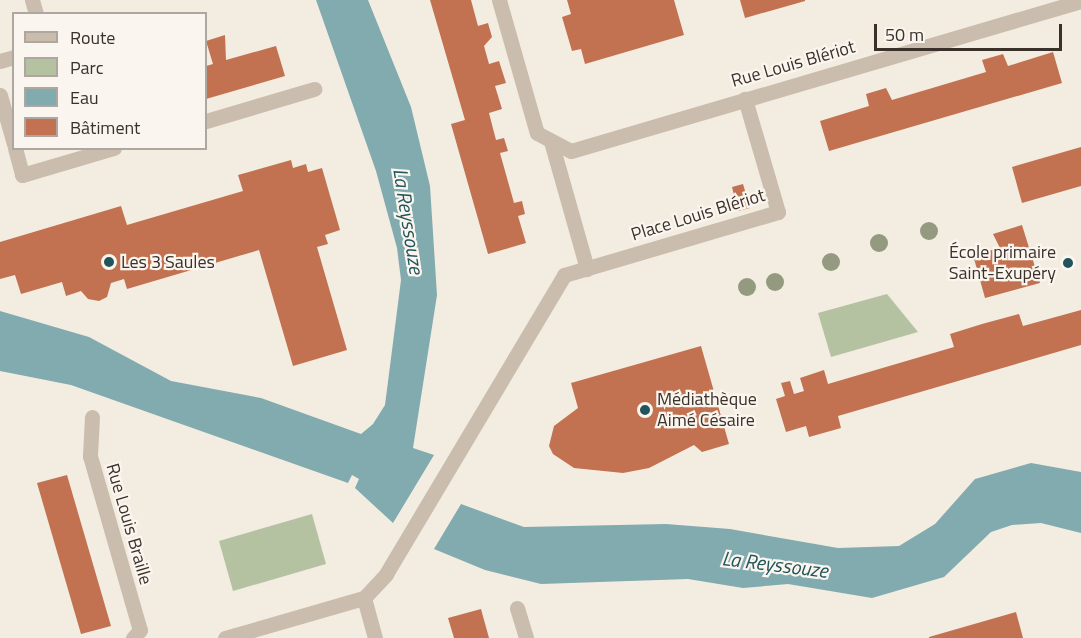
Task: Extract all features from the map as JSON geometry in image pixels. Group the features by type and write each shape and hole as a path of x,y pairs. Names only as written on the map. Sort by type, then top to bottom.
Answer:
{"street":[{"path":"499,0 537,133 552,145 587,269"},
{"name":"Rue Louis Blériot","path":"552,145 571,151 1081,1"},
{"path":"207,121 314,89"},
{"path":"0,95 12,137"},
{"name":"Place Louis Blériot","path":"364,598 386,574 478,425 543,308 564,275 778,212 745,99"},
{"path":"16,150 22,175 78,154 102,150"},
{"name":"Rue Louis Braille","path":"92,417 90,456 140,630 134,638"},
{"path":"225,638 364,598 375,638"},
{"path":"517,608 526,638"}],"green space":[{"path":"887,294 918,332 831,357 818,313"},
{"path":"312,514 326,564 233,591 219,541"}],"water":[{"name":"La Reyssouze","path":"316,0 368,0 411,107 430,186 437,295 413,448 434,455 393,523 355,488 359,479 352,475 348,483 71,385 0,371 0,311 89,337 171,381 261,398 361,434 373,424 385,405 401,280 397,248 376,171"},
{"name":"La Reyssouze","path":"1031,463 1081,472 1081,533 1041,523 1012,525 991,532 944,577 872,598 788,584 743,588 688,579 541,584 485,570 434,549 461,504 524,527 666,524 730,529 838,548 899,546 935,524 975,479"}],"building":[{"path":"430,0 471,0 478,26 488,23 492,37 484,46 489,64 499,61 506,83 495,86 502,109 489,113 496,140 504,138 508,151 500,153 514,203 522,201 525,214 518,216 526,243 488,254 451,124 465,120"},
{"path":"567,0 674,0 684,35 585,64 581,49 572,51 562,17 571,14"},
{"path":"740,0 805,0 805,1 745,18"},
{"path":"225,35 226,60 276,46 285,76 207,99 207,66 213,64 207,41"},
{"path":"1053,52 1062,83 829,151 820,121 869,106 866,94 886,88 892,100 986,72 982,60 1003,54 1008,66"},
{"path":"1081,147 1081,186 1022,203 1012,167"},
{"name":"Les 3 Saules","path":"291,160 293,168 306,164 308,172 322,168 340,230 325,235 328,244 317,247 347,350 293,366 259,250 127,289 124,279 111,283 107,297 99,301 88,299 81,291 66,296 62,282 21,294 15,275 0,279 0,242 121,206 127,225 243,191 238,175"},
{"path":"743,184 750,208 738,211 732,187"},
{"path":"1022,225 1040,283 985,298 973,255 1000,248 993,234"},
{"path":"1081,310 1081,345 838,416 841,428 809,437 806,426 786,432 776,399 785,396 781,383 790,381 794,394 804,391 800,378 824,370 828,384 954,347 950,334 982,324 1019,314 1023,326"},
{"name":"Médiathèque Aimé Césaire","path":"701,346 729,444 702,452 694,445 649,468 623,473 574,468 553,454 549,446 554,426 578,408 571,383"},
{"path":"67,475 111,626 81,634 37,483"},
{"path":"481,609 489,638 454,638 448,618"},
{"path":"1016,612 1023,638 929,638 929,637"}],"place":[{"name":"Les 3 Saules","path":"109,262"},
{"name":"École primaire Saint-Exupéry","path":"1068,263"},
{"name":"Médiathèque Aimé Césaire","path":"645,410"}]}
